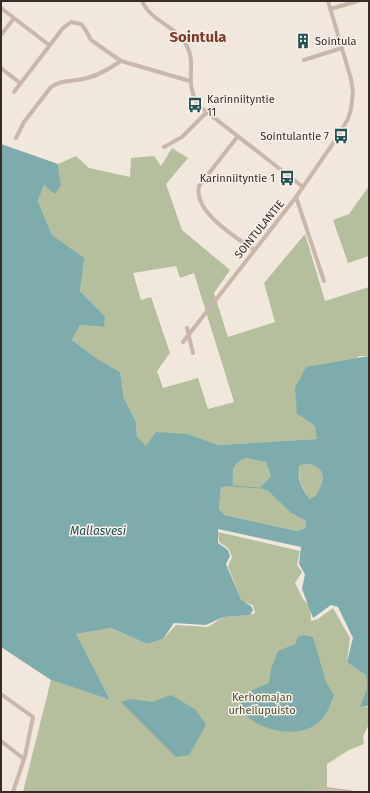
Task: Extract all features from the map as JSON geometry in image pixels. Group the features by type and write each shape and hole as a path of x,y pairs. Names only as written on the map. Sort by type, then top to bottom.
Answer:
{"street":[{"path":"142,1 149,12 175,31 184,41 190,53 190,81 194,98 207,112 303,187"},
{"name":"SOINTULANTIE","path":"183,342 296,197 334,142 350,114 353,92 328,1"},
{"path":"330,9 358,1"},
{"path":"1,8 49,45"},
{"path":"1,35 14,18"},
{"path":"14,92 49,45 63,28 71,22 81,24 91,40 121,61 190,81"},
{"path":"304,60 342,48"},
{"path":"16,138 32,111 51,87 57,83 88,78 103,72 121,61"},
{"path":"1,68 20,83"},
{"path":"164,147 182,137 207,112"},
{"path":"238,136 199,186 198,191 201,203 210,216 254,250"},
{"path":"296,197 324,281"},
{"path":"187,328 193,353"},
{"path":"1,694 33,717 24,759 13,792"},
{"path":"1,741 24,759"},
{"path":"311,792 327,789 351,792"}],"green space":[{"path":"172,148 188,158 166,184 182,230 230,270 214,293 228,337 275,322 264,283 305,234 325,301 369,287 369,356 359,356 297,414 315,426 318,439 218,445 188,434 146,446 137,438 136,422 124,398 120,372 96,358 72,340 80,325 103,327 105,316 80,291 83,258 52,235 38,201 44,185 61,186 58,164 76,156 89,168 130,177 131,158 154,156 161,166","holes":["176,266 180,278 194,273 234,402 208,409 198,378 163,388 157,371 170,353 151,297 141,300 133,273"]},
{"path":"369,186 369,256 348,263 333,220 349,214"},
{"path":"245,458 266,461 271,476 259,488 268,491 291,513 306,521 305,528 297,531 225,515 219,509 221,487 233,485 233,469 237,463"},
{"path":"309,464 320,469 323,477 316,497 310,499 303,487 299,474 300,465"},
{"name":"Kerhomajan urheilupuisto","path":"218,532 300,551 297,565 302,572 295,583 303,599 310,606 311,621 318,619 333,608 350,638 347,662 366,674 367,688 361,707 369,707 369,724 363,737 364,744 349,750 327,764 327,792 23,792 51,680 110,700 75,634 111,628 147,644 163,639 176,625 208,627 223,617 250,615 255,613 253,605 241,601 228,566 232,557 229,549 219,542"}],"water":[{"name":"Mallasvesi","path":"1,144 58,164 61,185 55,194 44,185 38,201 52,235 84,258 80,291 105,316 104,327 80,325 72,340 96,358 120,372 124,398 136,422 137,437 146,446 156,432 188,434 218,445 317,439 315,426 297,414 295,388 306,367 369,356 369,706 360,707 367,688 366,675 347,662 353,638 338,607 331,605 313,618 302,589 305,574 299,564 301,547 218,529 218,543 228,550 230,556 226,564 241,600 251,606 253,610 250,615 223,617 206,625 174,623 163,639 147,644 111,628 76,634 110,700 51,680 1,647","holes":["246,458 266,462 271,476 259,488 268,491 291,513 306,521 305,528 297,531 225,515 219,509 221,487 233,486 235,466 237,463","309,464 320,469 323,477 321,486 316,496 310,499 304,492 299,479 300,465"]},
{"path":"304,635 313,637 326,682 334,695 328,710 319,722 302,730 292,732 281,731 261,725 245,714 241,702 250,691 269,683 271,669 278,651 295,644 298,637"},
{"path":"171,695 196,710 206,725 189,755 176,757 121,702 130,699 152,702"}],"waterway":[{"path":"233,486 259,488"}],"place":[{"name":"Sointula","path":"303,41"},
{"name":"Karinniityntie 11","path":"195,105"},
{"name":"Sointulantie 7","path":"341,136"},
{"name":"Karinniityntie 1","path":"287,178"}],"district":[{"name":"Sointula","path":"198,37"}]}
